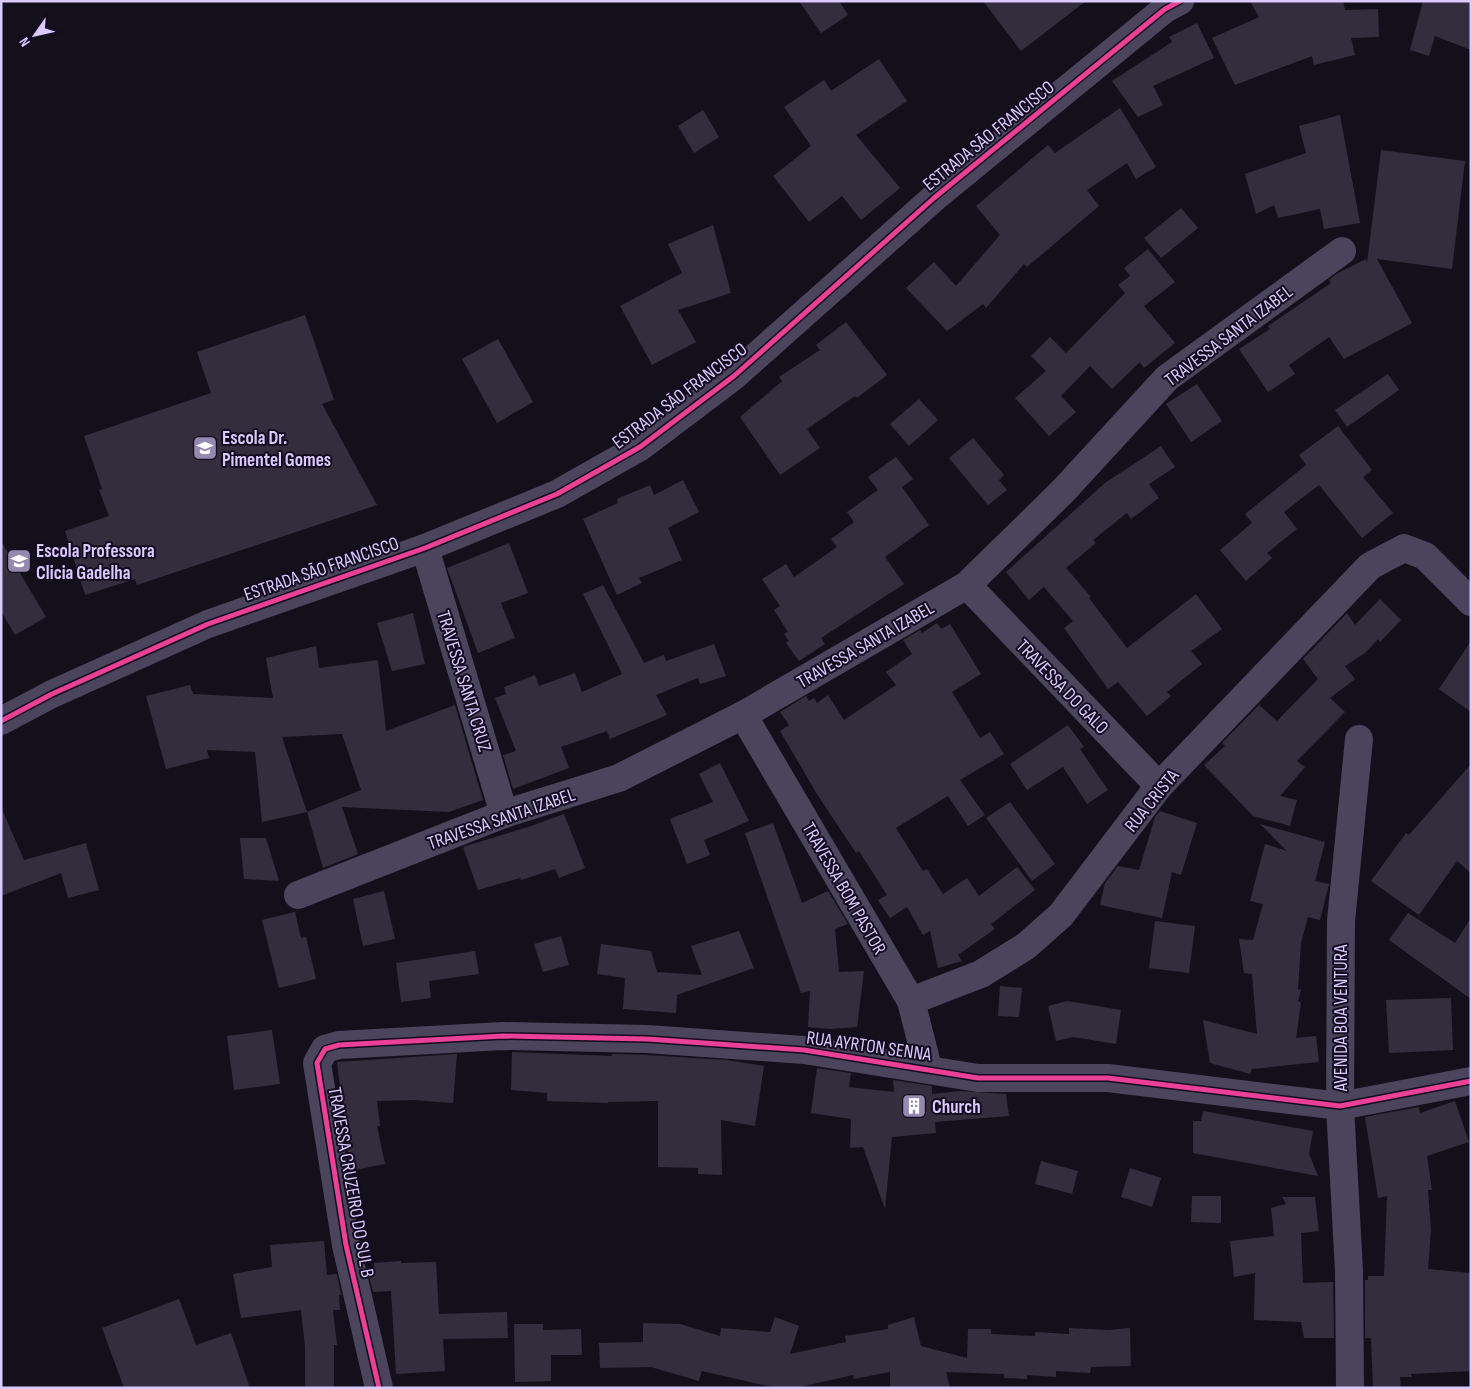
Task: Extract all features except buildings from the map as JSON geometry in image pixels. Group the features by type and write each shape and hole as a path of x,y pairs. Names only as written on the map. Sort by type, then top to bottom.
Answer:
{"street":[{"name":"ESTRADA SÃO FRANCISCO","path":"1,721 52,694 208,624 425,548 557,494 640,447 734,376 942,191 1165,9 1180,1"},
{"name":"TRAVESSA SANTA IZABEL","path":"298,895 504,814 619,778 744,714 967,585 1063,491 1167,378 1342,251"},
{"name":"TRAVESSA SANTA CRUZ","path":"425,548 504,814"},
{"name":"RUA CRISTA","path":"911,1001 981,974 1026,946 1061,915 1159,786 1370,566 1404,548 1425,556 1471,602"},
{"name":"TRAVESSA DO GALO","path":"967,585 1159,786"},
{"name":"TRAVESSA BOM PASTOR","path":"744,714 911,1001 928,1068"},
{"name":"AVENIDA BOA VENTURA","path":"1350,1388 1349,1271 1340,1106 1341,921 1359,739"},
{"name":"RUA AYRTON SENNA","path":"392,1041 503,1036 648,1039 804,1050 928,1068 978,1078 1108,1078 1340,1106 1471,1081"},
{"name":"TRAVESSA CRUZEIRO DO SUL B","path":"379,1388 346,1244 317,1063 325,1049 339,1044 392,1041"}],"cycle path":[{"path":"1,721 52,694 208,624 425,548 557,494 640,447 734,376 934,198 1165,9 1180,1"},
{"path":"379,1388 346,1245 317,1063 325,1049 339,1045 503,1036 647,1039 804,1050 978,1078 1108,1078 1340,1106 1471,1081"}],"place":[{"name":"Escola Dr. Pimentel Gomes","path":"205,448"},
{"name":"Escola Professora Clicia Gadelha","path":"19,561"},
{"name":"Church","path":"914,1106"}]}
